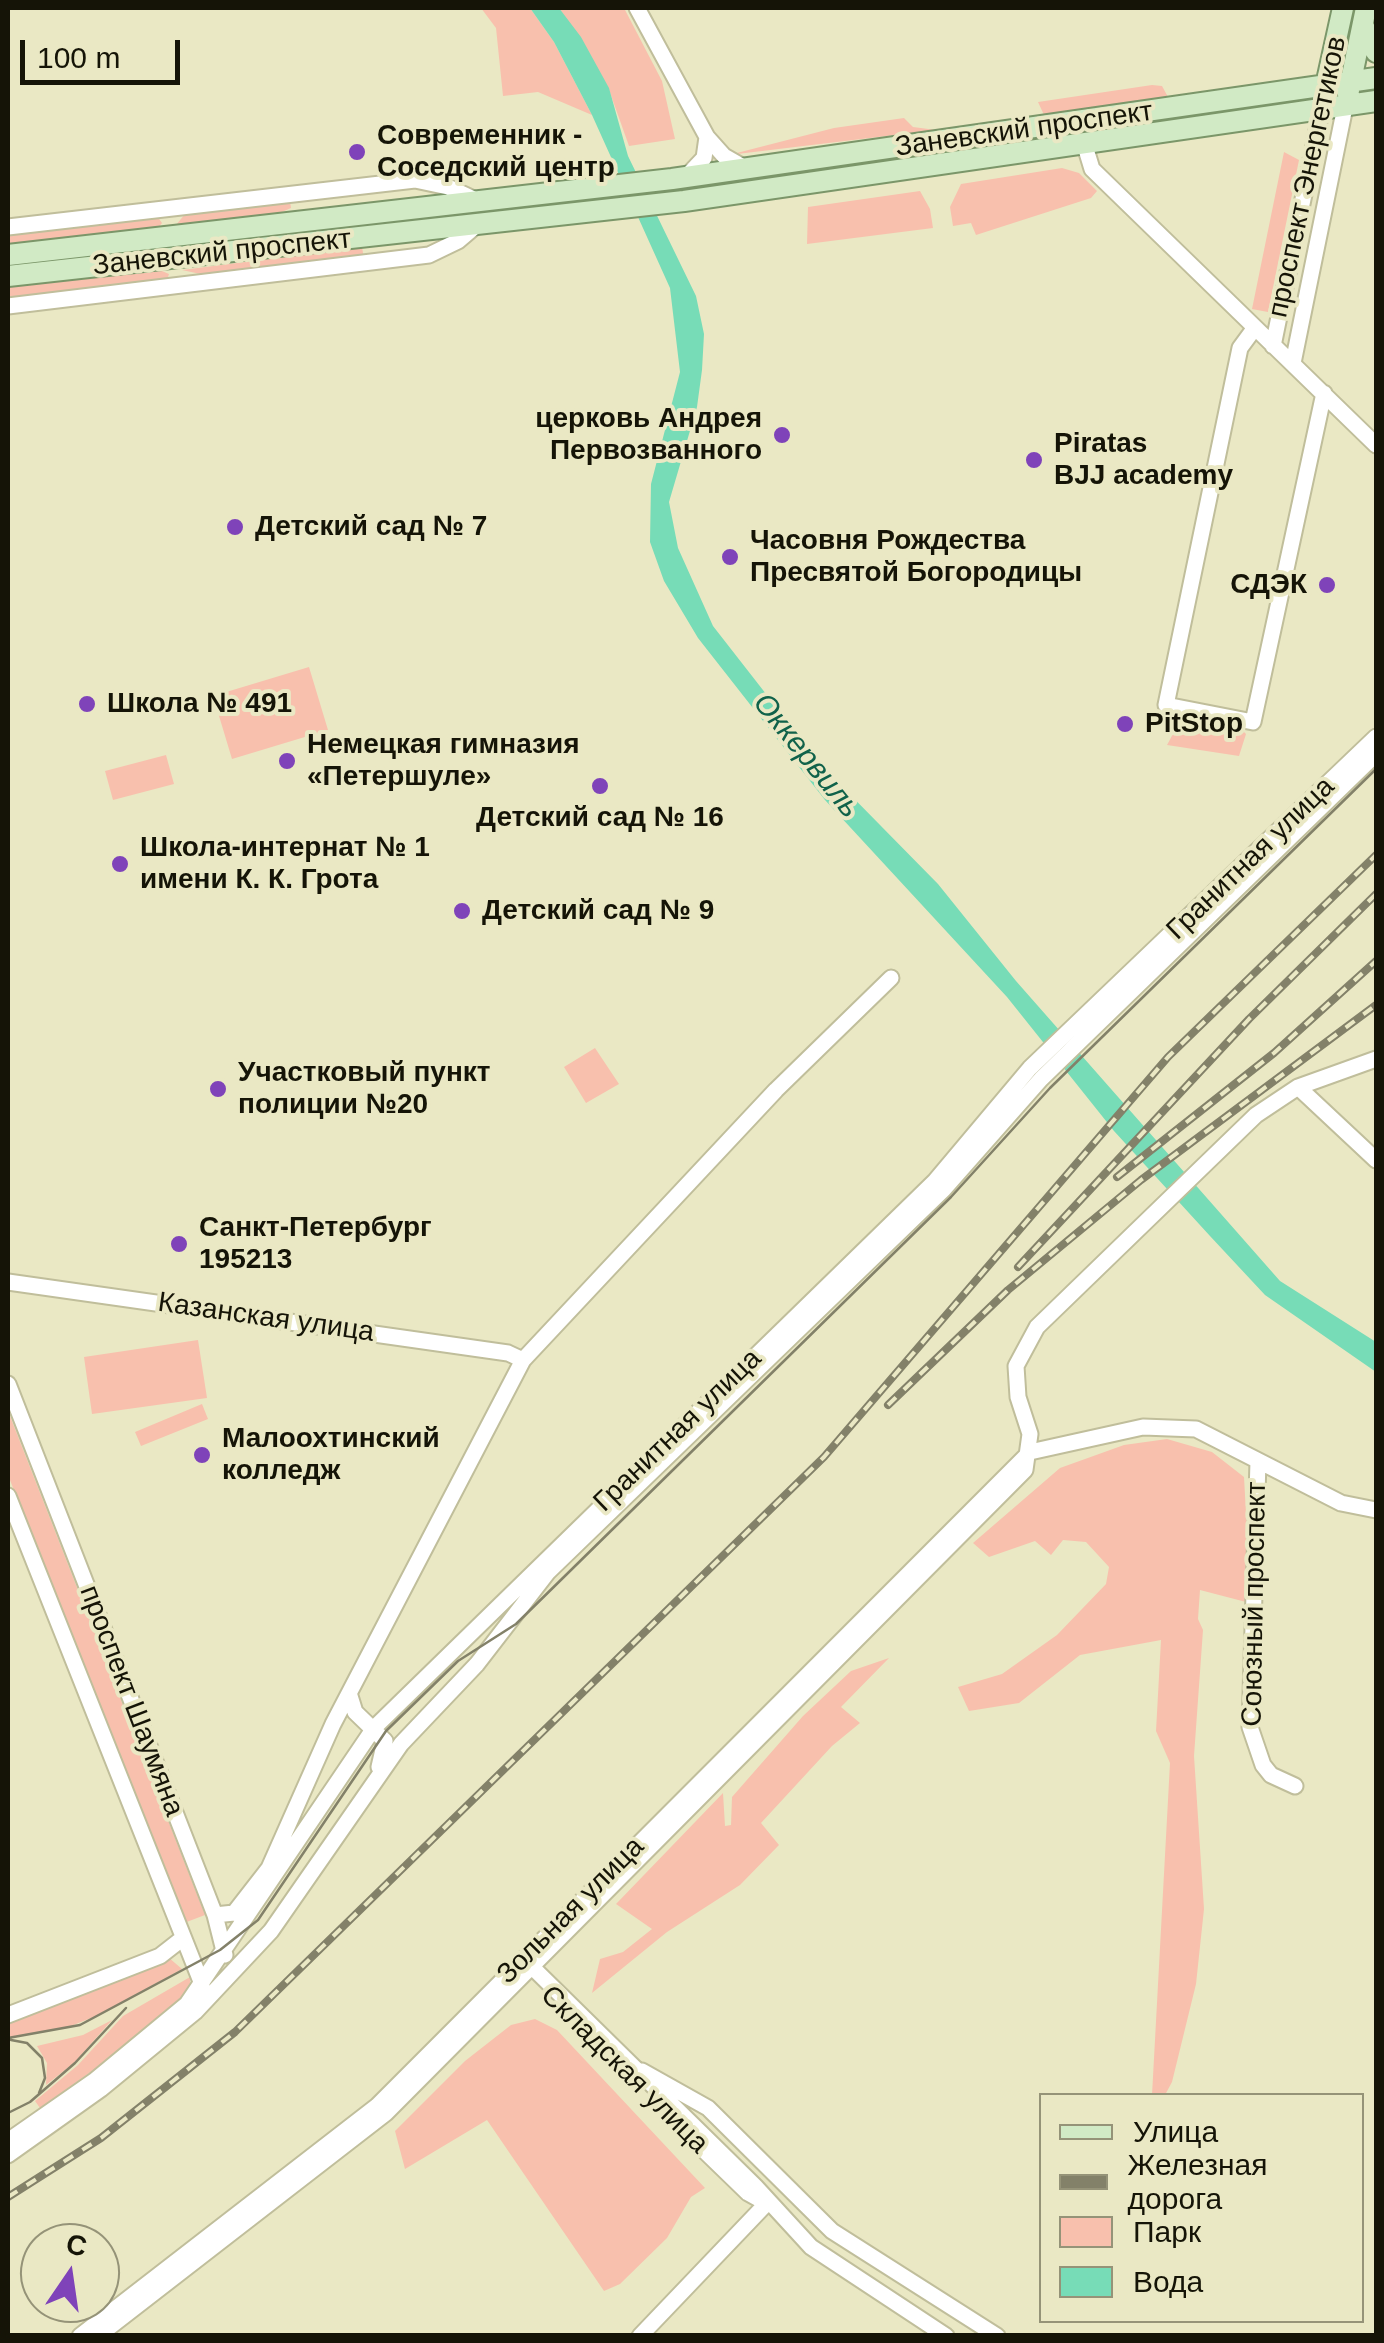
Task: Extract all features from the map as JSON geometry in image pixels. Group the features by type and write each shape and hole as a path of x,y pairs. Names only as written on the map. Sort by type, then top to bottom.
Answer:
{"main road":[{"name":"проспект Энергетиков","path":"1321,111 1343,8"},
{"name":"проспект Энергетиков","path":"1345,106 1364,16"},
{"path":"1364,16 1376,52"},
{"name":"Заневский проспект","path":"8,276 164,248 478,201 679,178 1376,78"},
{"name":"Заневский проспект","path":"8,256 478,224 684,201 1376,101"}],"street":[{"path":"637,8 707,137 724,156 745,168"},
{"name":"проспект Энергетиков","path":"1293,363 1345,106"},
{"name":"проспект Энергетиков","path":"1273,346 1321,111"},
{"path":"679,178 704,158 707,137"},
{"path":"1085,146 1092,169 1376,445"},
{"path":"8,227 415,180 448,186 478,201"},
{"path":"180,207 164,248 183,285"},
{"path":"8,306 429,255 458,242 478,224"},
{"name":"проспект Энергетиков","path":"1254,329 1239,351 1166,705 1255,716 1324,393"},
{"name":"Гранитная улица","path":"8,2141 160,2030 202,1984 273,1872 374,1728 490,1610 936,1181 1036,1074 1376,737"},
{"name":"Гранитная улица","path":"1092,1018 1376,754"},
{"name":"Гранитная улица","path":"215,1915 234,1913 273,1872 301,1790 524,1360 776,1090 891,978"},
{"path":"1376,1059 1298,1087 1256,1115 1025,1342 1015,1381 1030,1434 1030,1452 1062,1448 1112,1432 1168,1426 1196,1429 1341,1503 1376,1510"},
{"name":"Гранитная улица","path":"8,2155 167,2038 232,1974 314,1874 401,1744 478,1664 548,1572 944,1189 1036,1074"},
{"path":"1298,1087 1376,1160"},
{"name":"Казанская улица","path":"8,1282 508,1353 524,1360"},
{"name":"проспект Шаумяна","path":"8,1384 215,1915 232,1974"},
{"name":"Зольная улица","path":"98,2336 376,2121 1025,1470 1030,1452"},
{"name":"Союзный проспект","path":"1258,1462 1250,1727 1263,1765 1272,1775 1296,1786"},
{"name":"проспект Шаумяна","path":"8,1496 202,1984"},
{"path":"350,1696 355,1712 382,1735 385,1749 375,1781"},
{"path":"8,2015 186,1945 213,1968 232,1974"},
{"name":"Зольная улица","path":"80,2336 377,2106 528,1965"},
{"name":"Складская улица","path":"528,1965 755,2186 767,2204 811,2247 946,2336"},
{"name":"Складская улица","path":"528,1965 748,2193 767,2204"},
{"path":"634,2068 708,2108 832,2231 997,2336"},
{"path":"640,2336 767,2204"}],"green space":[{"path":"481,8 530,8 554,42 592,115 538,92 503,96 496,28"},
{"path":"559,8 624,8 662,81 675,139 629,146 608,87"},
{"path":"1162,86 1168,97 1044,115 1038,102"},
{"path":"904,118 913,127 936,130 729,155 834,128"},
{"path":"1284,152 1299,160 1268,312 1252,309"},
{"path":"1062,168 1079,173 1097,191 1091,198 976,235 971,223 953,226 950,207 961,184"},
{"path":"920,191 930,209 933,228 807,244 808,207"},
{"path":"290,201 291,208 275,215 176,225 185,214"},
{"path":"157,216 162,223 158,228 8,246 8,233"},
{"path":"362,247 364,259 205,275 182,270"},
{"path":"162,271 169,274 167,280 8,299 8,287"},
{"path":"309,667 328,730 232,759 213,696"},
{"path":"1201,717 1238,726 1246,734 1239,756 1167,745 1180,721"},
{"path":"166,755 174,784 113,800 105,771"},
{"path":"595,1048 619,1084 586,1103 564,1067"},
{"path":"198,1340 207,1398 92,1414 84,1357"},
{"path":"202,1404 208,1419 141,1446 135,1432"},
{"path":"8,1411 205,1915 184,1923 8,1475"},
{"path":"1167,1439 1212,1452 1244,1477 1246,1602 1200,1590 1198,1619 1203,1630 1194,1756 1204,1909 1196,1984 1166,2093 1152,2093 1170,1763 1156,1731 1161,1640 1080,1655 1019,1703 969,1711 958,1687 1002,1674 1057,1635 1106,1584 1109,1567 1086,1542 1063,1540 1051,1555 1035,1541 989,1557 973,1543 1060,1468 1124,1445"},
{"path":"889,1658 841,1707 860,1723 832,1746 761,1823 779,1845 740,1885 667,1932 592,1993 600,1959 623,1952 652,1929 616,1904 723,1793 725,1826 731,1825 732,1797 803,1716 851,1671"},
{"path":"168,1957 182,1969 96,2016 66,2028 8,2037 8,2017"},
{"path":"190,1977 190,1993 130,2044 40,2108 35,2101 78,2065 123,2016"},
{"path":"535,2019 557,2030 705,2188 691,2197 667,2238 620,2284 604,2291 487,2120 405,2169 395,2131 465,2061 511,2025"},
{"path":"112,2020 75,2062 46,2085 47,2063 37,2046 83,2035"}],"water":[{"name":"Оккервиль","path":"530,8 559,8 581,37 609,88 628,156 696,296 704,334 702,370 697,407 669,502 678,548 713,626 823,767 938,884 1016,981 1280,1281 1376,1342 1376,1372 1265,1295 1210,1236 1114,1131 1007,997 825,800 698,638 664,581 650,542 651,484 680,372 670,288 592,115 554,42"}],"tram line":[{"path":"8,2038 80,2025 220,1950 258,1920 386,1731 458,1661 516,1624 951,1197 1050,1088 1376,769"},
{"path":"8,2113 30,2102 75,2063 126,2008"},
{"path":"11,2040 27,2043 42,2058 45,2078 39,2093"}],"railway":[{"path":"8,2197 101,2138 235,2032 824,1457 1168,1057 1376,855"},
{"path":"1018,1267 1249,1019 1376,894"},
{"path":"1117,1177 1274,1053 1376,961"},
{"path":"888,1405 1008,1290 1141,1180 1376,1005"}],"place":[{"name":"Современник - Соседский центр","path":"357,152"},
{"name":"церковь Андрея Первозванного","path":"782,435"},
{"name":"Piratas BJJ academy","path":"1034,460"},
{"name":"Детский сад № 7","path":"235,527"},
{"name":"Часовня Рождества Пресвятой Богородицы","path":"730,557"},
{"name":"СДЭК","path":"1327,585"},
{"name":"Школа № 491","path":"87,704"},
{"name":"PitStop","path":"1125,724"},
{"name":"Немецкая гимназия «Петершуле»","path":"287,761"},
{"name":"Детский сад № 16","path":"600,786"},
{"name":"Школа-интернат № 1 имени К. К. Грота","path":"120,864"},
{"name":"Детский сад № 9","path":"462,911"},
{"name":"Участковый пункт полиции №20","path":"218,1089"},
{"name":"Санкт-Петербург 195213","path":"179,1244"},
{"name":"Малоохтинский колледж","path":"202,1455"}]}
